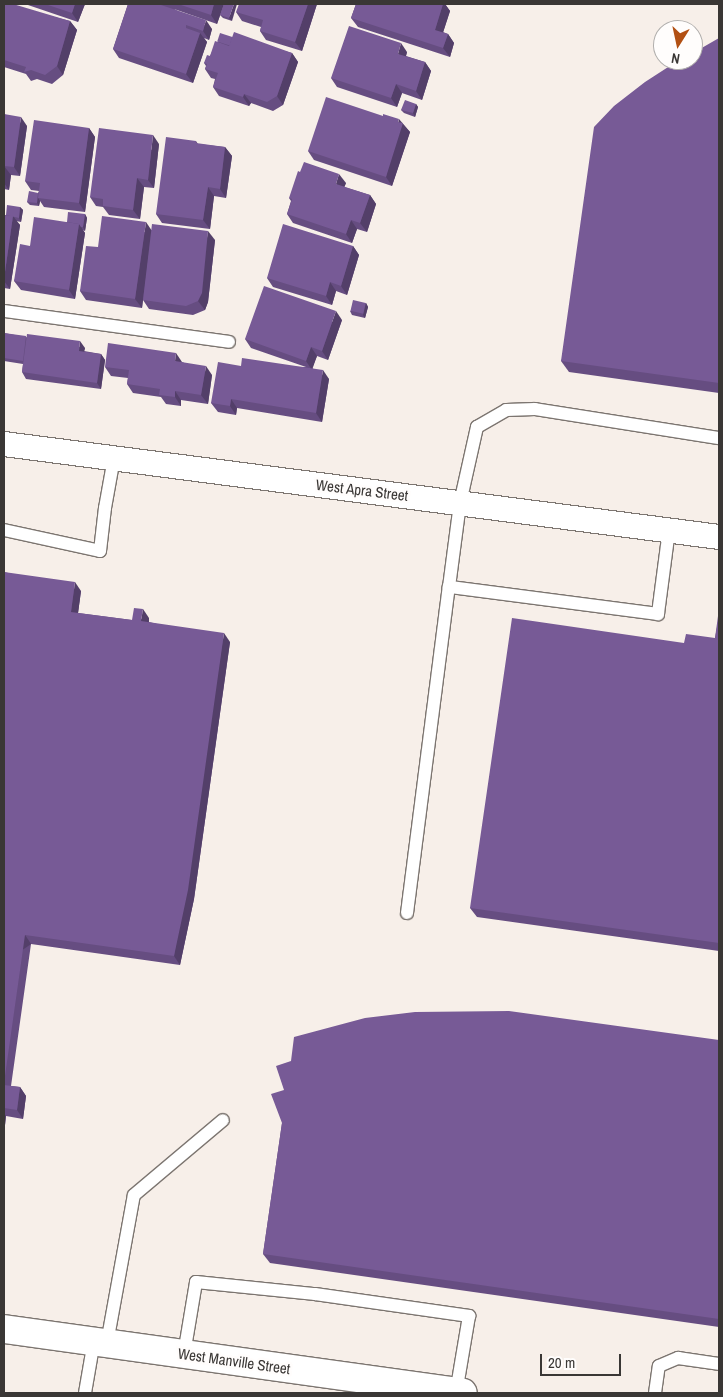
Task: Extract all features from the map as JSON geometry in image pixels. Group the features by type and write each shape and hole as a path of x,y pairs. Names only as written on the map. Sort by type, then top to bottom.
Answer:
{"street":[{"name":"West Apra Street","path":"4,444 719,537"},
{"name":"West Manville Street","path":"4,1328 458,1393"}],"lane":[{"path":"4,311 229,342"},
{"path":"407,913 460,503 477,427 506,410 535,409 719,438"},
{"path":"4,530 100,551 114,458"},
{"path":"449,586 658,614 669,530"},
{"path":"85,1393 100,1342 134,1195 223,1120"},
{"path":"184,1354 196,1282 315,1294 469,1316 458,1393"},
{"path":"655,1393 659,1366 678,1358 719,1364"}],"building":[{"path":"4,4 13,4 70,21 57,66 45,75 31,70 24,72 26,67 4,60"},
{"path":"45,4 75,4 72,13"},
{"path":"128,4 158,4 206,20 203,31 186,25 186,28 200,33 186,74 113,49"},
{"path":"178,4 214,4 211,15"},
{"path":"224,4 234,4 229,18 220,15"},
{"path":"239,4 308,4 295,42 260,31 263,20 236,12"},
{"path":"356,4 443,4 435,30 448,34 443,48 351,18"},
{"path":"349,26 401,43 398,54 425,62 416,91 396,84 391,98 331,78"},
{"path":"234,32 292,53 277,96 267,102 244,94 243,97 213,87 218,73 205,69 207,64 204,63 207,55 210,56 215,41 229,46"},
{"path":"220,33 232,37 230,46 217,42"},
{"path":"719,38 719,383 561,361 594,127 614,106 664,70 703,70 703,47"},
{"path":"326,97 383,116 383,114 399,119 398,122 403,123 386,177 308,151"},
{"path":"405,100 416,104 413,113 401,110"},
{"path":"4,114 21,117 14,167 4,166"},
{"path":"34,120 89,128 79,203 38,198 40,183 25,181"},
{"path":"99,128 153,135 148,180 137,178 133,210 103,206 103,199 90,197"},
{"path":"166,137 225,147 220,189 208,187 203,220 156,214"},
{"path":"304,162 339,174 336,184 370,195 360,223 351,220 346,234 287,214 292,199 289,198 298,171 300,172"},
{"path":"29,191 38,193 37,203 27,202"},
{"path":"7,205 20,207 19,218 6,215"},
{"path":"68,212 85,214 83,227 79,224 67,222"},
{"path":"4,215 13,216 4,279"},
{"path":"102,216 146,222 135,299 80,291 86,246 98,247"},
{"path":"34,217 79,224 69,290 14,281 20,244 30,246"},
{"path":"152,224 208,231 202,293 198,301 186,306 143,300"},
{"path":"283,224 353,246 341,286 330,282 326,296 267,278"},
{"path":"264,286 336,311 322,351 311,347 306,361 245,339"},
{"path":"353,300 366,303 363,314 351,311"},
{"path":"4,333 26,336 23,361 4,358"},
{"path":"27,334 80,341 79,351 101,354 97,383 22,372"},
{"path":"108,343 176,353 175,361 206,366 201,395 175,391 175,397 159,395 160,389 127,384 129,370 105,367"},
{"path":"242,358 323,370 316,413 231,399 230,406 211,403 218,362 241,366"},
{"path":"4,572 75,582 71,612 132,620 134,608 143,609 141,621 224,633 188,890 174,956 25,935 4,1083"},
{"path":"718,616 719,943 470,908 512,618 684,643 686,634 715,638"},
{"path":"509,1011 719,1040 719,1319 263,1254 282,1123 271,1094 284,1090 276,1066 291,1061 294,1037 365,1018 415,1012"},
{"path":"4,1085 20,1087 17,1110 4,1108"}]}
